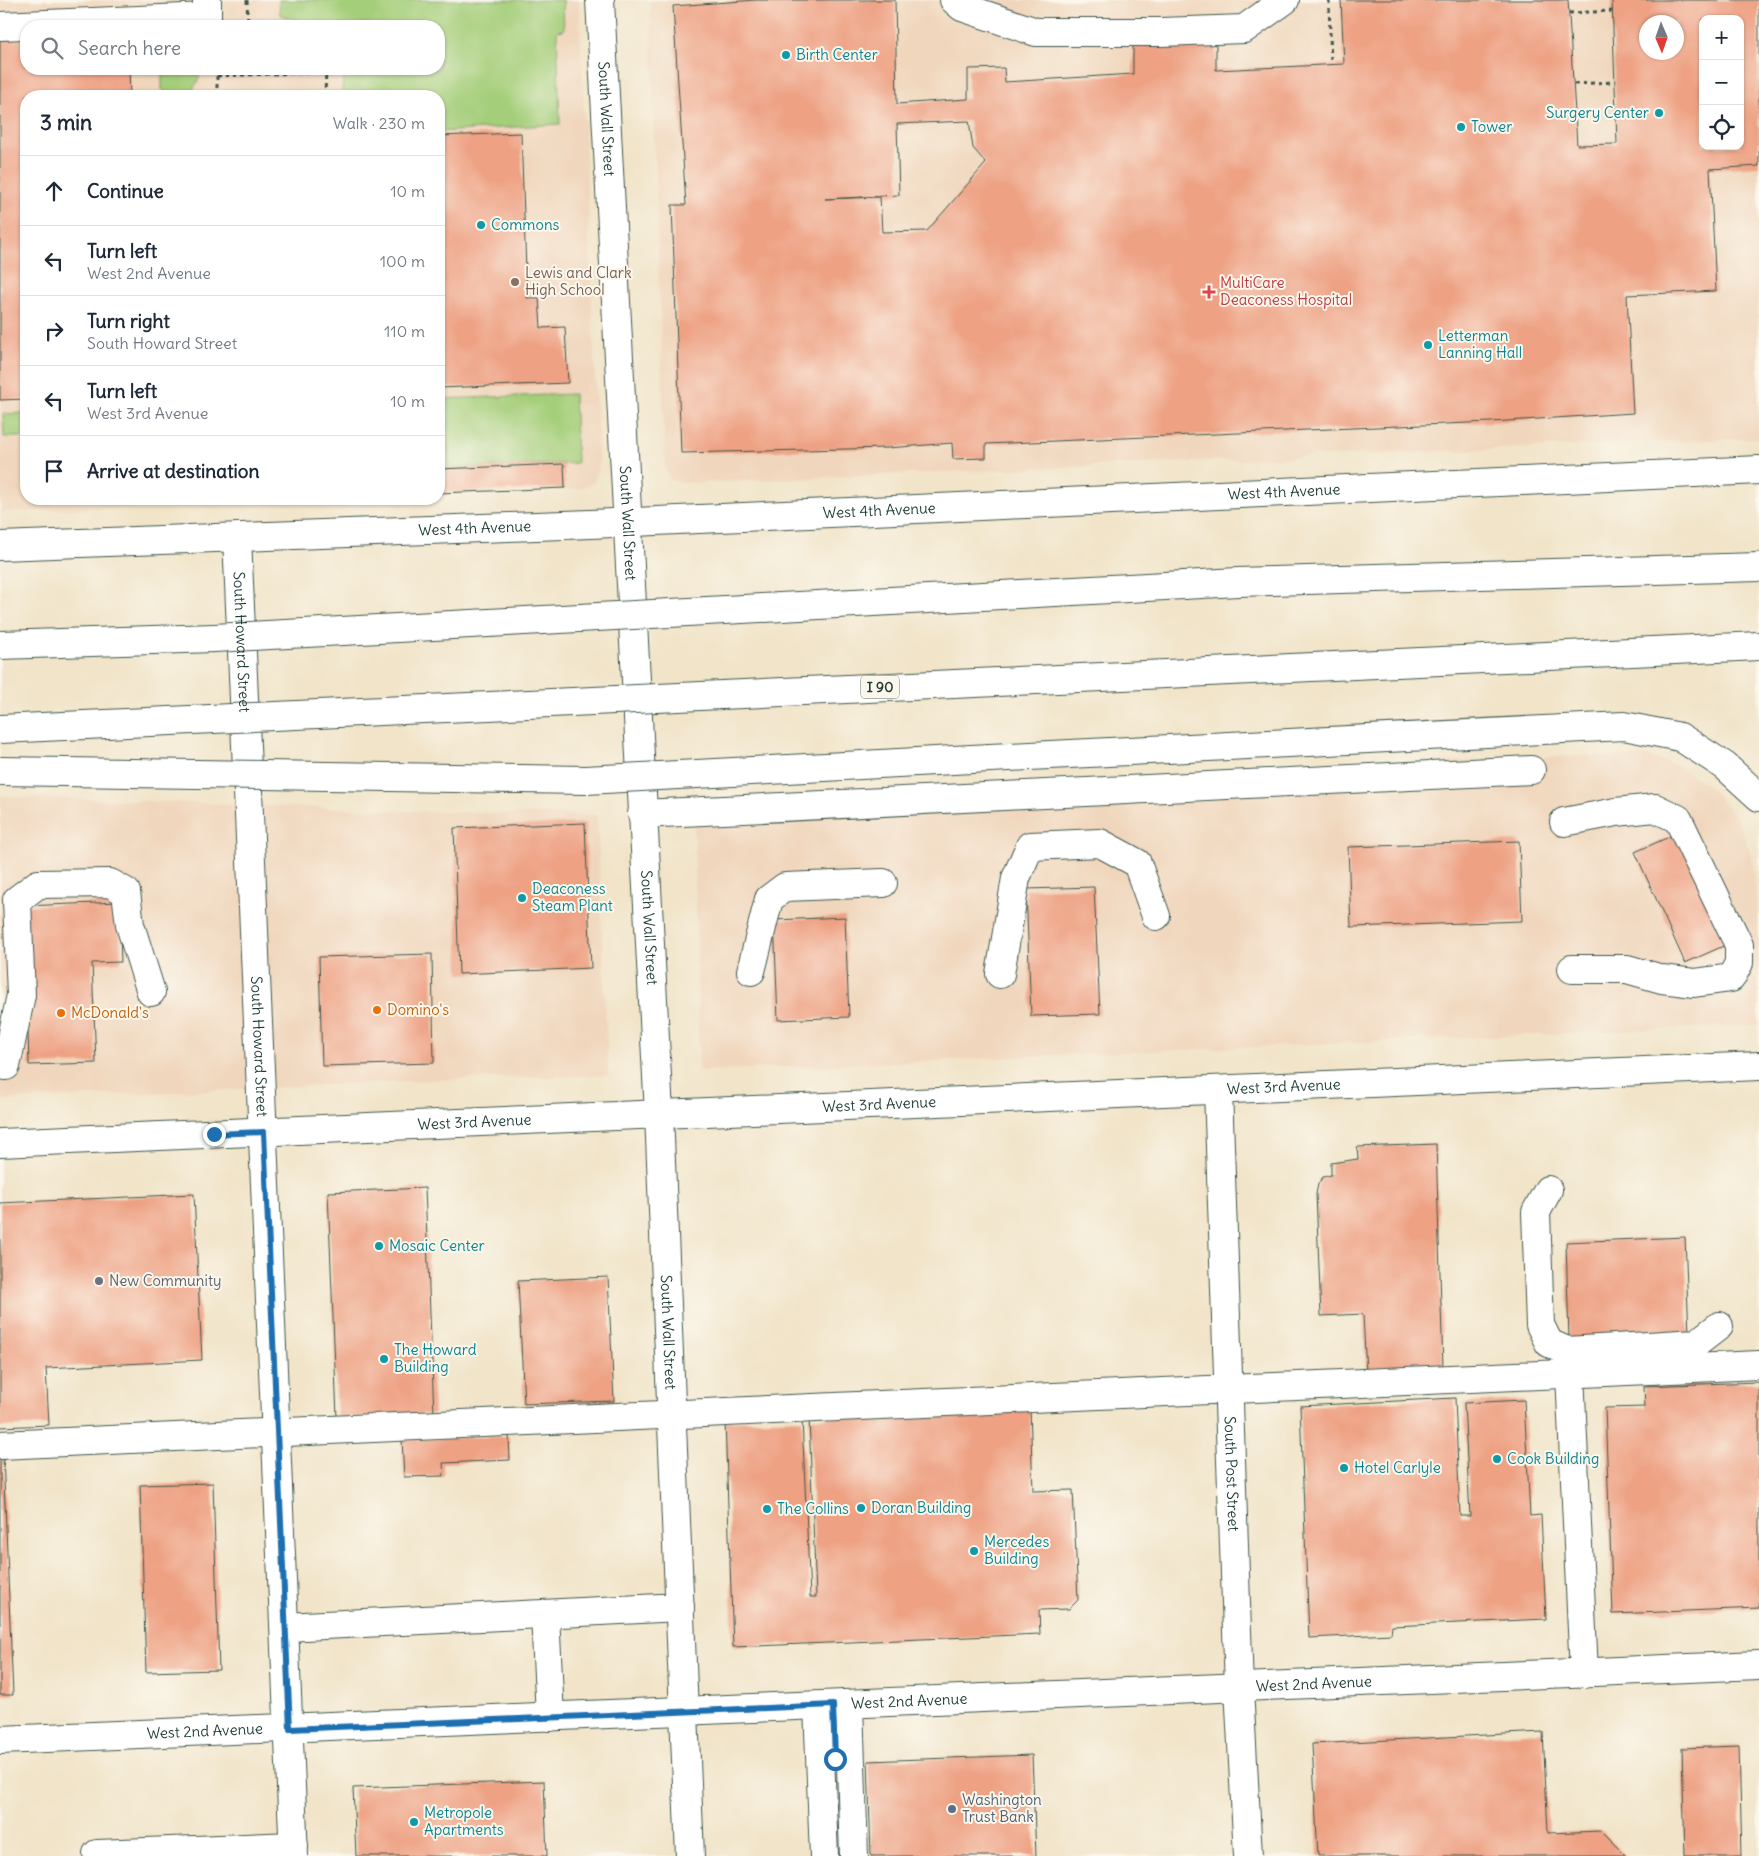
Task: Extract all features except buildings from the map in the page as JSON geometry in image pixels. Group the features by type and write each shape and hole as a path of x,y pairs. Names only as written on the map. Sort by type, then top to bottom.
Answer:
{"main road":[{"path":"139,20 208,17 207,0"},
{"name":"South Wall Street","path":"600,0 659,1114 690,1856"},
{"path":"954,0 962,6 1036,32 1142,32 1244,29 1285,0"},
{"path":"0,26 20,25"},
{"name":"West 4th Avenue","path":"0,546 628,522 1759,470"},
{"name":"South Howard Street","path":"237,537 294,1851"},
{"path":"0,645 224,637 1238,582 1759,567"},
{"name":"I 90","path":"0,729 1759,646"},
{"path":"0,771 586,780 1624,726 1680,737 1725,766 1759,797"},
{"path":"642,814 1531,770"},
{"path":"1564,822 1616,812 1655,808 1678,819 1738,945 1739,963 1731,978 1694,984 1662,979 1627,970 1572,969"},
{"path":"1000,974 1016,878 1030,846 1100,843 1137,863 1156,916"},
{"path":"6,1066 21,995 17,900 38,884 110,883 126,892 130,925 152,992"},
{"path":"752,971 769,899 785,887 883,883"},
{"name":"West 3rd Avenue","path":"0,1143 1759,1066"},
{"name":"South Post Street","path":"1218,1090 1239,1688 1248,1856"},
{"path":"1548,1190 1536,1212 1540,1325 1549,1343 1567,1351 1697,1343 1719,1326"},
{"path":"0,1445 276,1434 671,1414 1759,1365"},
{"path":"1570,1374 1584,1673"},
{"path":"285,1627 680,1607"},
{"path":"545,1614 550,1717"},
{"name":"West 2nd Avenue","path":"0,1740 1759,1665"},
{"path":"806,1856 825,1705"},
{"path":"824,1856 825,1705"},
{"path":"825,1705 839,1856"},
{"path":"825,1705 854,1856"},
{"path":"97,1854 294,1851"}],"path":[{"path":"247,0 248,20"},
{"path":"1329,0 1331,65"},
{"path":"1569,13 1612,11"},
{"path":"217,90 217,76 235,75"},
{"path":"324,90 326,75"},
{"path":"1574,84 1614,82"}],"shaded area":[{"name":"Lewis and Clark High School","path":"0,0 579,0 599,468 593,483 578,489 445,495 445,90 20,90 20,505 185,505 0,512"},
{"name":"MultiCare Deaconess Hospital","path":"650,0 1759,0 1759,438 683,483 671,480 665,468"},
{"path":"1572,756 1645,756 1679,766 1709,786 1737,818 1751,855 1758,900 1759,1025 699,1071 694,816 1344,766"},
{"path":"0,796 438,812 597,815 608,1075 454,1079 0,1100"}],"green space":[{"path":"279,0 563,0 564,30 557,31 560,124 445,132 445,90 342,90 344,75 445,75 445,20 298,20 280,15"},
{"path":"162,75 197,75 200,77 192,90 162,89"},
{"path":"574,394 577,463 445,469 445,399"},
{"path":"20,413 20,437 4,437 3,414"}],"place":[{"name":"Birth Center","path":"786,55"},
{"name":"Surgery Center","path":"1659,113"},
{"name":"Tower","path":"1461,127"},
{"name":"Commons","path":"481,225"},
{"name":"Lewis and Clark High School","path":"515,282"},
{"name":"MultiCare Deaconess Hospital","path":"1209,292"},
{"name":"Letterman Lanning Hall","path":"1428,345"},
{"name":"Deaconess Steam Plant","path":"522,898"},
{"name":"Domino's","path":"377,1010"},
{"name":"McDonald's","path":"61,1013"},
{"name":"Mosaic Center","path":"379,1246"},
{"name":"New Community","path":"99,1281"},
{"name":"The Howard Building","path":"384,1359"},
{"name":"Cook Building","path":"1497,1459"},
{"name":"Hotel Carlyle","path":"1344,1468"},
{"name":"Doran Building","path":"861,1508"},
{"name":"The Collins","path":"767,1509"},
{"name":"Mercedes Building","path":"974,1551"},
{"name":"Washington Trust Bank","path":"952,1809"},
{"name":"Metropole Apartments","path":"414,1822"}],"route":[{"path":"214,1134 264,1132 290,1729 833,1705 835,1759"}]}
